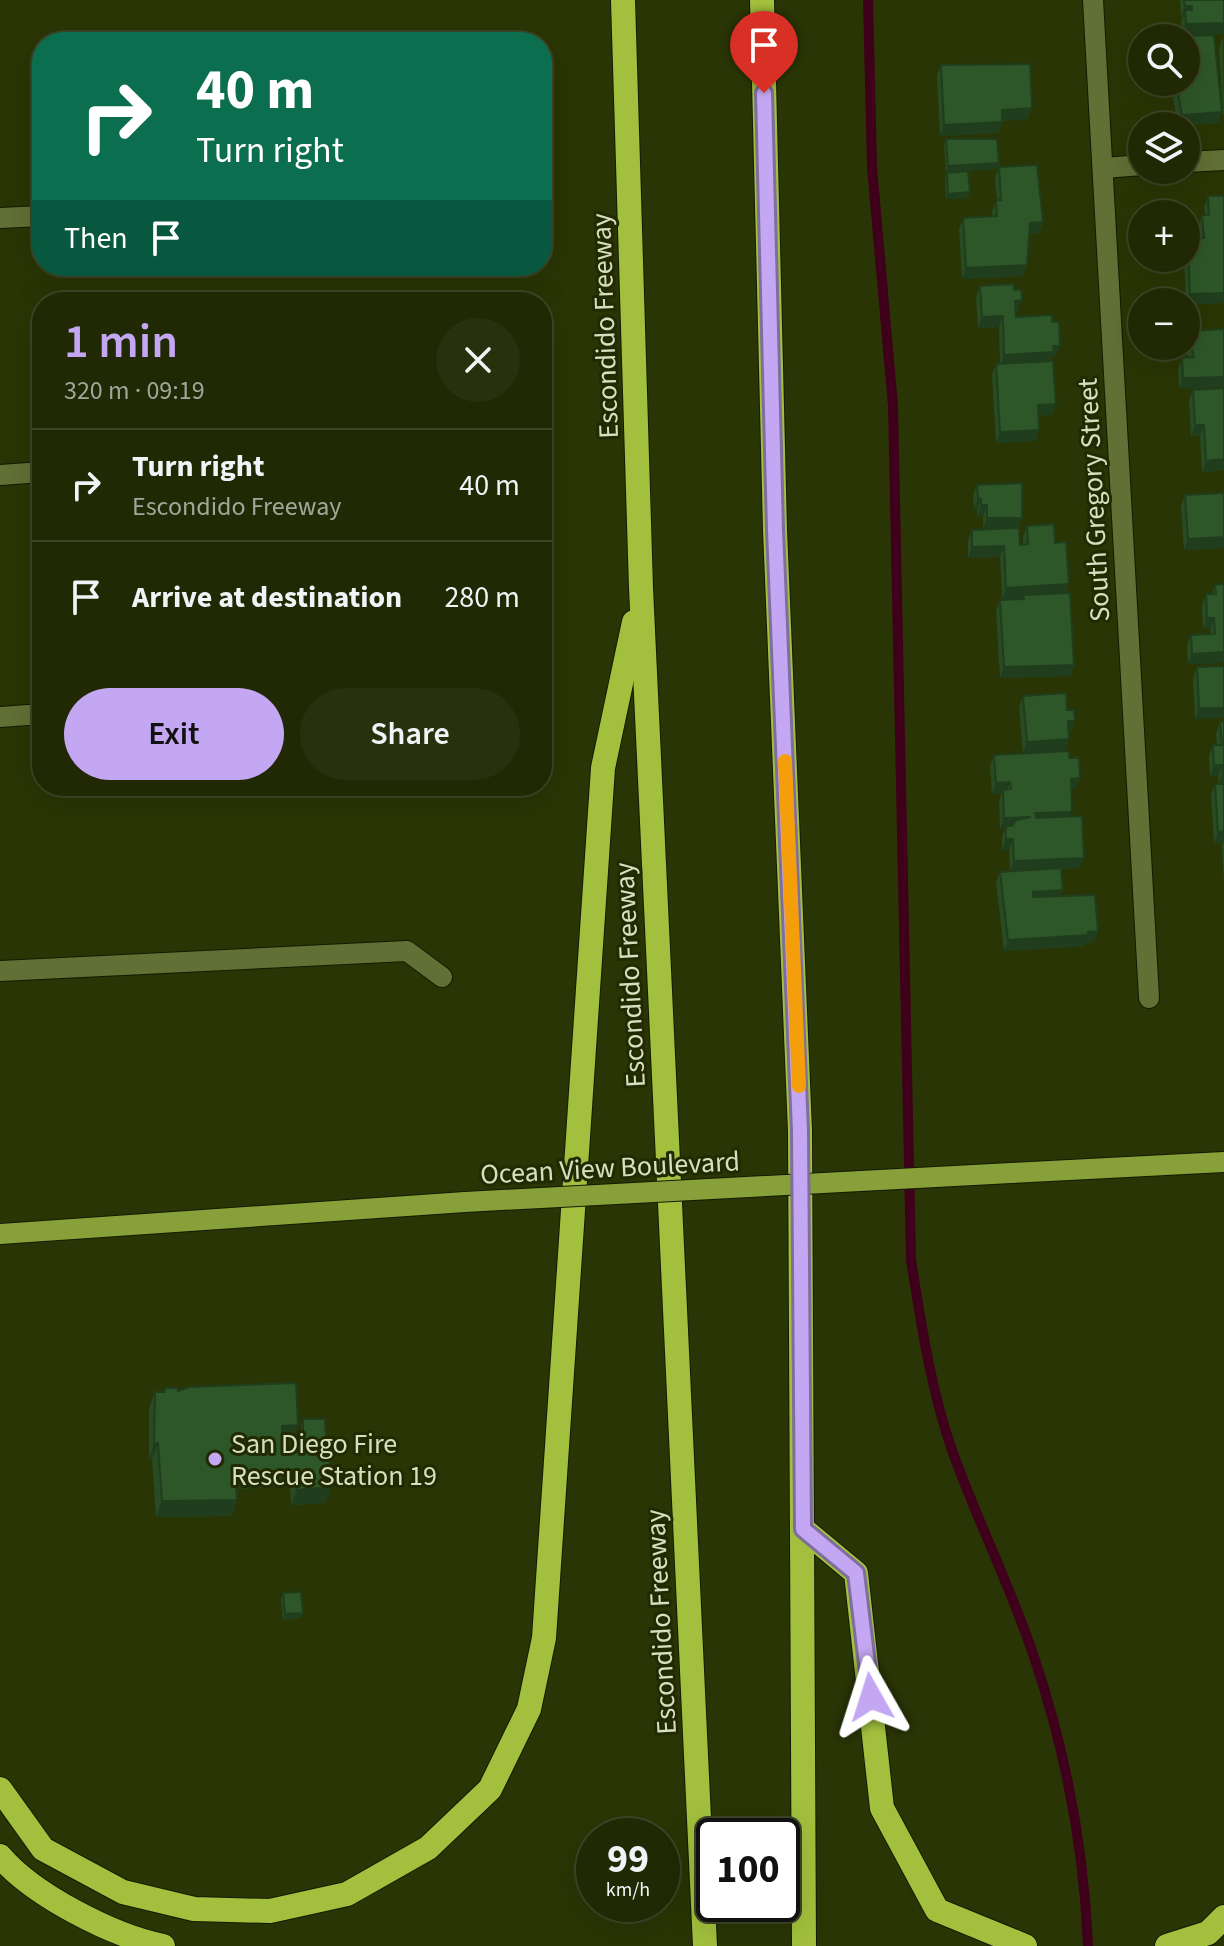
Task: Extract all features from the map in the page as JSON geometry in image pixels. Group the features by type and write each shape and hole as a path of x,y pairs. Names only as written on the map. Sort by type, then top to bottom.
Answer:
{"highway":[{"name":"Escondido Freeway","path":"623,0 641,588 705,1946"},
{"path":"762,0 775,530 800,1131 804,1946"},
{"path":"0,1789 43,1849 123,1892 194,1909 270,1911 347,1894 428,1848 490,1789 529,1709 544,1638 603,768 641,588"},
{"path":"803,1529 856,1573 882,1808 937,1910 1025,1946"},
{"path":"0,1856 14,1873 96,1922 163,1946"},
{"path":"1167,1946 1208,1933 1224,1917"}],"main road":[{"name":"Ocean View Boulevard","path":"0,1234 465,1202 1224,1162"}],"street":[{"name":"South Gregory Street","path":"1093,0 1149,998"},
{"path":"1200,161 1224,160"},
{"path":"1103,168 1128,166"},
{"path":"0,218 32,216"},
{"path":"0,475 32,473"},
{"path":"0,717 32,715"},
{"path":"0,971 407,951 442,977"}],"building":[{"path":"1184,0 1224,0 1224,23 1186,24 1185,10 1192,10 1192,6 1185,6"},
{"path":"1214,35 1222,112 1181,112 1179,96 1200,96 1200,36"},
{"path":"1030,64 1032,108 1002,110 1002,122 944,125 941,65"},
{"path":"946,139 997,139 999,163 948,166"},
{"path":"1037,165 1043,222 1030,223 1027,265 966,268 963,218 997,216 996,200 1001,200 999,167"},
{"path":"968,171 970,192 948,194 947,173"},
{"path":"1208,196 1224,196 1224,293 1200,294 1200,288 1190,288 1189,272 1200,272 1200,238 1204,238 1202,215 1209,215"},
{"path":"1014,284 1014,290 1021,290 1022,300 1015,301 1016,317 1052,315 1052,322 1059,322 1060,346 1053,346 1054,352 1004,355 1003,316 982,317 980,286"},
{"path":"1224,329 1224,377 1183,378 1182,360 1200,360 1200,331"},
{"path":"1053,361 1056,404 1038,405 1039,430 1000,432 996,364"},
{"path":"1224,388 1224,459 1206,461 1204,425 1195,425 1193,390"},
{"path":"1022,483 1022,518 987,518 987,505 981,505 977,485"},
{"path":"1224,493 1224,537 1188,539 1185,495"},
{"path":"1054,524 1055,543 1066,542 1069,584 1006,588 1004,546 972,547 972,530 1019,528 1020,545 1028,544 1027,526"},
{"path":"1224,584 1224,652 1192,654 1191,635 1215,634 1214,618 1207,618 1206,594 1216,594 1215,585"},
{"path":"1070,593 1074,665 1004,667 1000,600 1024,599 1023,595"},
{"path":"1224,666 1224,708 1199,708 1197,667"},
{"path":"1066,693 1067,710 1074,710 1075,721 1068,721 1069,739 1027,742 1023,696"},
{"path":"1220,722 1224,722 1224,772 1222,765 1214,765 1213,745 1222,745"},
{"path":"1069,751 1069,758 1079,758 1080,778 1071,779 1072,812 1035,813 1036,818 1082,816 1084,858 1014,861 1013,839 1006,839 1006,826 1031,817 1004,818 1003,790 1011,789 1010,782 996,783 994,755"},
{"path":"1222,780 1224,831 1218,832 1215,784 1222,784"},
{"path":"1061,868 1063,890 1033,892 1033,897 1095,895 1098,931 1088,932 1088,935 1008,940 1000,872"},
{"name":"San Diego Fire Rescue Station 19","path":"296,1383 298,1425 282,1426 283,1452 295,1450 294,1441 328,1440 331,1487 297,1490 296,1470 235,1473 237,1500 162,1501 158,1443 154,1444 155,1392 165,1392 165,1388 178,1388 178,1391 189,1387"},
{"path":"303,1419 325,1419 326,1440 303,1441"},
{"path":"301,1592 303,1613 285,1614 283,1593"}],"waterway":[{"path":"868,0 872,167 893,406 911,1260 927,1356 945,1427 1026,1634 1056,1730 1078,1837 1088,1946"}],"slow traffic":[{"path":"785,761 799,1086"}],"place":[{"name":"San Diego Fire Rescue Station 19","path":"215,1459"}],"route":[{"path":"764,93 775,530 800,1131 803,1529 856,1573 871,1697"}]}
